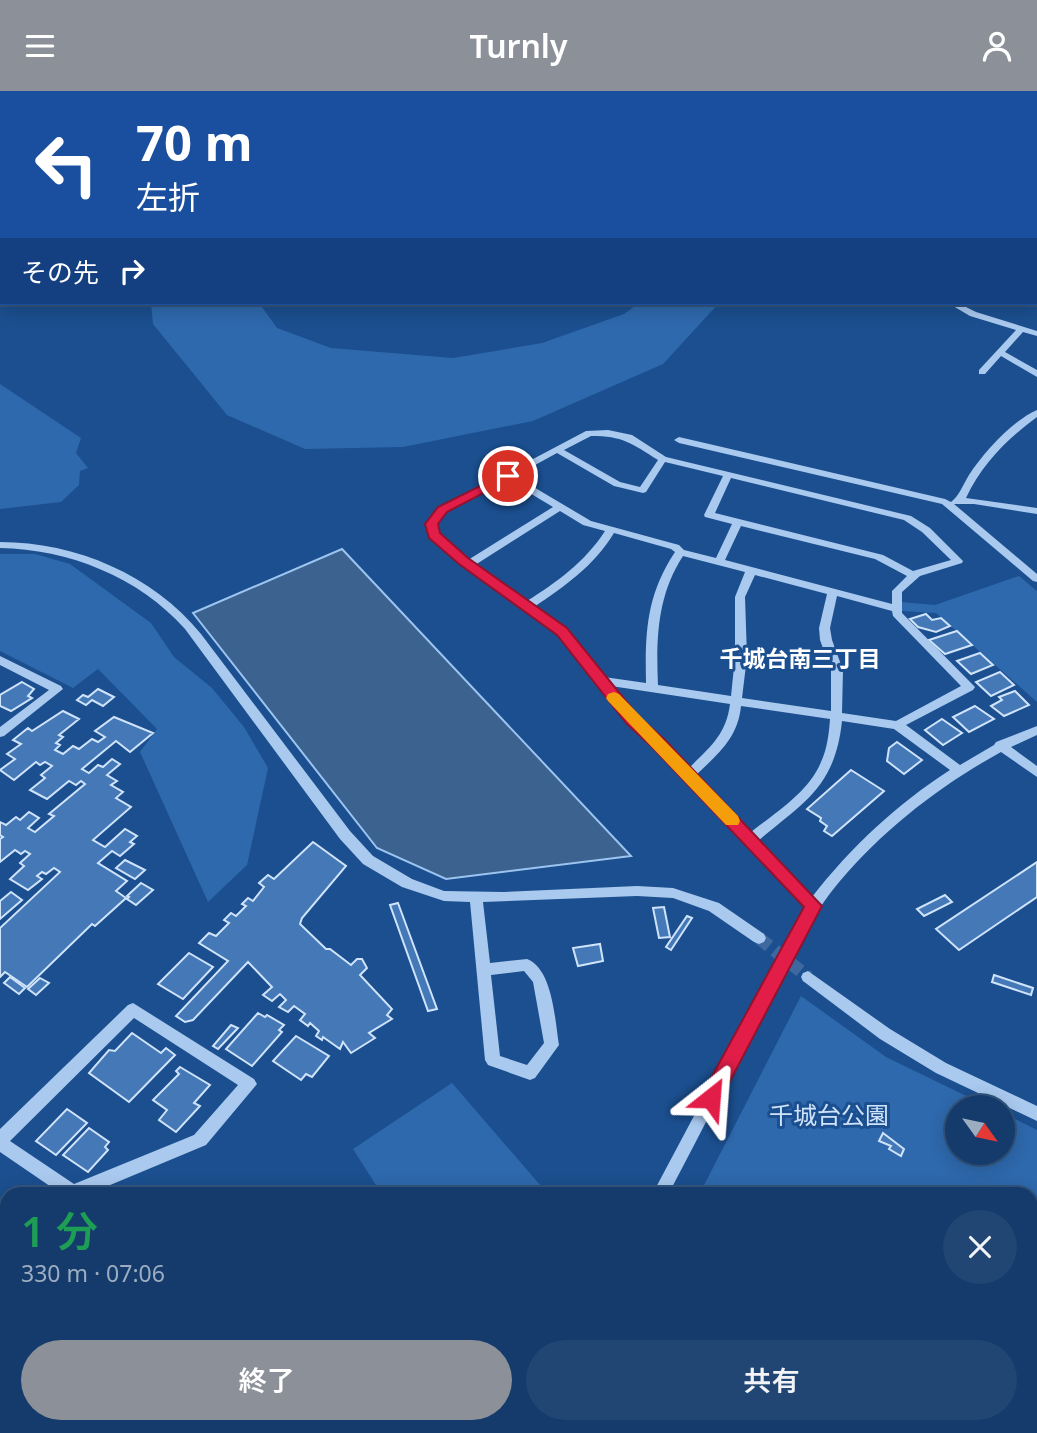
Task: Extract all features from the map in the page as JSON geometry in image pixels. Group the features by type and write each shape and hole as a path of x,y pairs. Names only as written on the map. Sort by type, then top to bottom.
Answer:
{"street":[{"path":"956,305 973,314 1037,334"},
{"path":"982,372 1021,329"},
{"path":"1000,352 1037,374"},
{"path":"960,502 968,481 982,463 1015,429 1037,413"},
{"path":"813,906 689,775 632,720 562,632 433,535 431,524 443,510 589,433 608,432 629,437 663,459 907,517 926,530 958,561 914,576 897,591 895,608 907,627 969,687 897,725"},
{"path":"679,440 945,502 974,501 1037,510"},
{"path":"558,450 617,484 643,490 663,459"},
{"path":"728,475 709,515 879,557 914,576"},
{"path":"508,476 559,508 587,523 610,531 895,608"},
{"path":"945,502 1037,579"},
{"path":"469,564 559,508"},
{"path":"719,562 738,522"},
{"path":"527,606 584,566 610,531"},
{"path":"0,545 41,546 74,555 161,600 196,634 345,835 368,860 407,883 444,896 637,891 673,893 714,907 759,937"},
{"path":"652,688 653,616 658,589 680,552"},
{"path":"689,775 723,742 734,718 741,657 740,597 751,571"},
{"path":"750,840 809,789 825,769 830,756 836,716 837,667 825,637 826,618 833,593"},
{"path":"0,660 57,689 0,733"},
{"path":"599,680 897,725 960,771"},
{"path":"664,1187 813,906 853,859 890,823 1000,745 1037,730"},
{"path":"1000,745 1037,772"},
{"path":"476,897 493,1060 530,1073 552,1045 540,980 527,965 484,970"},
{"path":"808,977 885,1034 1037,1114"},
{"path":"64,1187 0,1142 133,1009 249,1084 200,1140 87,1187"}],"green space":[{"path":"151,305 260,305 277,328 331,348 453,358 542,343 624,314 636,305 717,305 663,364 533,421 403,447 305,449 227,415 153,324"},
{"path":"0,384 81,438 76,453 88,468 80,471 79,485 61,502 0,509"},
{"path":"0,554 35,554 70,564 151,623 174,657 212,688 244,727 268,768 247,865 208,902 140,752 157,729 98,669 73,688 0,651"},
{"path":"1019,576 1037,591 1037,702 936,613 902,611 900,602 935,605"},
{"name":"千城台公園","path":"801,996 886,1057 964,1095 945,1095 945,1165 1015,1165 1015,1119 1037,1130 1037,1187 703,1187"},
{"path":"452,1083 542,1187 377,1187 353,1149"}],"shaded area":[{"path":"342,549 631,856 446,879 377,848 193,613"}],"building":[{"path":"926,614 932,620 941,618 950,626 936,632 918,627 910,619"},
{"path":"957,631 972,645 945,654 929,640"},
{"path":"980,653 993,665 971,674 957,661"},
{"path":"1000,672 1014,685 991,696 976,682"},
{"path":"22,682 34,689 28,696 32,698 11,711 0,706 0,695"},
{"path":"98,689 114,697 103,706 92,700 86,705 77,700 83,695 88,697"},
{"path":"1015,691 1029,705 1004,716 991,706 1002,700 999,697"},
{"path":"975,706 994,719 969,732 953,717"},
{"path":"63,711 79,719 59,735 63,737 56,743 60,745 55,750 63,754 73,746 79,749 92,739 98,742 105,737 95,731 114,717 153,733 130,752 116,741 82,769 89,773 98,765 103,767 112,759 120,764 107,775 117,781 111,785 123,792 116,798 131,807 93,840 105,847 125,829 137,836 130,842 134,844 120,856 112,851 98,863 127,881 116,891 126,898 95,926 92,924 27,987 5,972 0,977 0,928 60,872 54,868 46,874 42,872 37,876 42,879 28,890 10,879 24,866 20,863 30,854 25,851 21,854 15,850 0,862 0,839 3,837 0,835 0,822 6,825 16,817 20,820 29,812 39,818 28,828 35,832 54,816 49,814 85,784 81,781 76,785 69,781 47,799 30,790 45,778 41,775 52,766 45,762 40,765 36,762 14,780 0,770 15,759 7,754 21,744 13,740 28,728 32,731"},
{"path":"942,719 962,733 943,745 925,730"},
{"path":"897,742 922,760 904,774 887,761 889,748"},
{"path":"851,770 884,791 832,836 824,831 827,826 820,821 821,818 807,809"},
{"path":"313,842 346,866 302,918 300,924 326,949 330,949 351,965 357,959 362,959 367,968 360,975 392,1009 387,1015 392,1019 369,1033 375,1038 351,1053 343,1042 340,1049 323,1037 322,1040 316,1036 319,1031 310,1023 308,1026 300,1020 305,1014 294,1006 288,1012 279,1007 286,1000 280,994 272,1001 263,995 272,987 248,962 193,1020 185,1022 176,1016 228,961 199,943 209,933 216,936 229,923 224,920 231,913 236,916 246,906 242,904 248,898 253,901 264,887 259,883 268,875 274,879"},
{"path":"125,860 145,870 135,879 116,868"},
{"path":"1037,862 1037,897 959,950 936,929"},
{"path":"141,883 153,890 136,905 127,899 127,896"},
{"path":"11,892 22,900 0,919 0,901"},
{"path":"945,895 952,902 924,916 917,909"},
{"path":"398,903 437,1009 428,1011 390,905"},
{"path":"664,907 670,937 659,938 653,908"},
{"path":"687,916 692,918 671,950 666,947"},
{"path":"600,944 603,961 578,966 573,948"},
{"path":"189,953 213,967 183,999 158,984"},
{"path":"994,975 1033,988 1031,995 992,982"},
{"path":"10,977 25,988 19,994 4,983"},
{"path":"40,978 49,983 36,995 28,989"},
{"path":"258,1013 284,1025 279,1030 282,1032 252,1066 226,1049"},
{"path":"231,1025 238,1028 218,1049 213,1046"},
{"path":"132,1033 161,1053 166,1048 175,1055 129,1102 89,1073 109,1050 115,1051"},
{"path":"296,1036 329,1056 312,1077 306,1074 301,1080 273,1061"},
{"path":"180,1067 210,1085 194,1103 200,1106 176,1132 159,1120 167,1110 153,1100 179,1074 176,1071"},
{"path":"67,1109 87,1123 56,1155 36,1141"},
{"path":"89,1128 109,1142 105,1147 108,1150 88,1172 63,1155"},
{"path":"883,1133 904,1149 901,1156 889,1149 891,1146 879,1141"}],"tunnel":[{"path":"759,938 808,977"}],"slow traffic":[{"path":"614,698 632,720 658,743 732,821"}],"district":[{"name":"千城台南三丁目","path":"800,658"}],"route":[{"path":"508,476 443,510 431,524 433,535 463,561 562,632 632,720 658,743 813,906 711,1098"}]}
